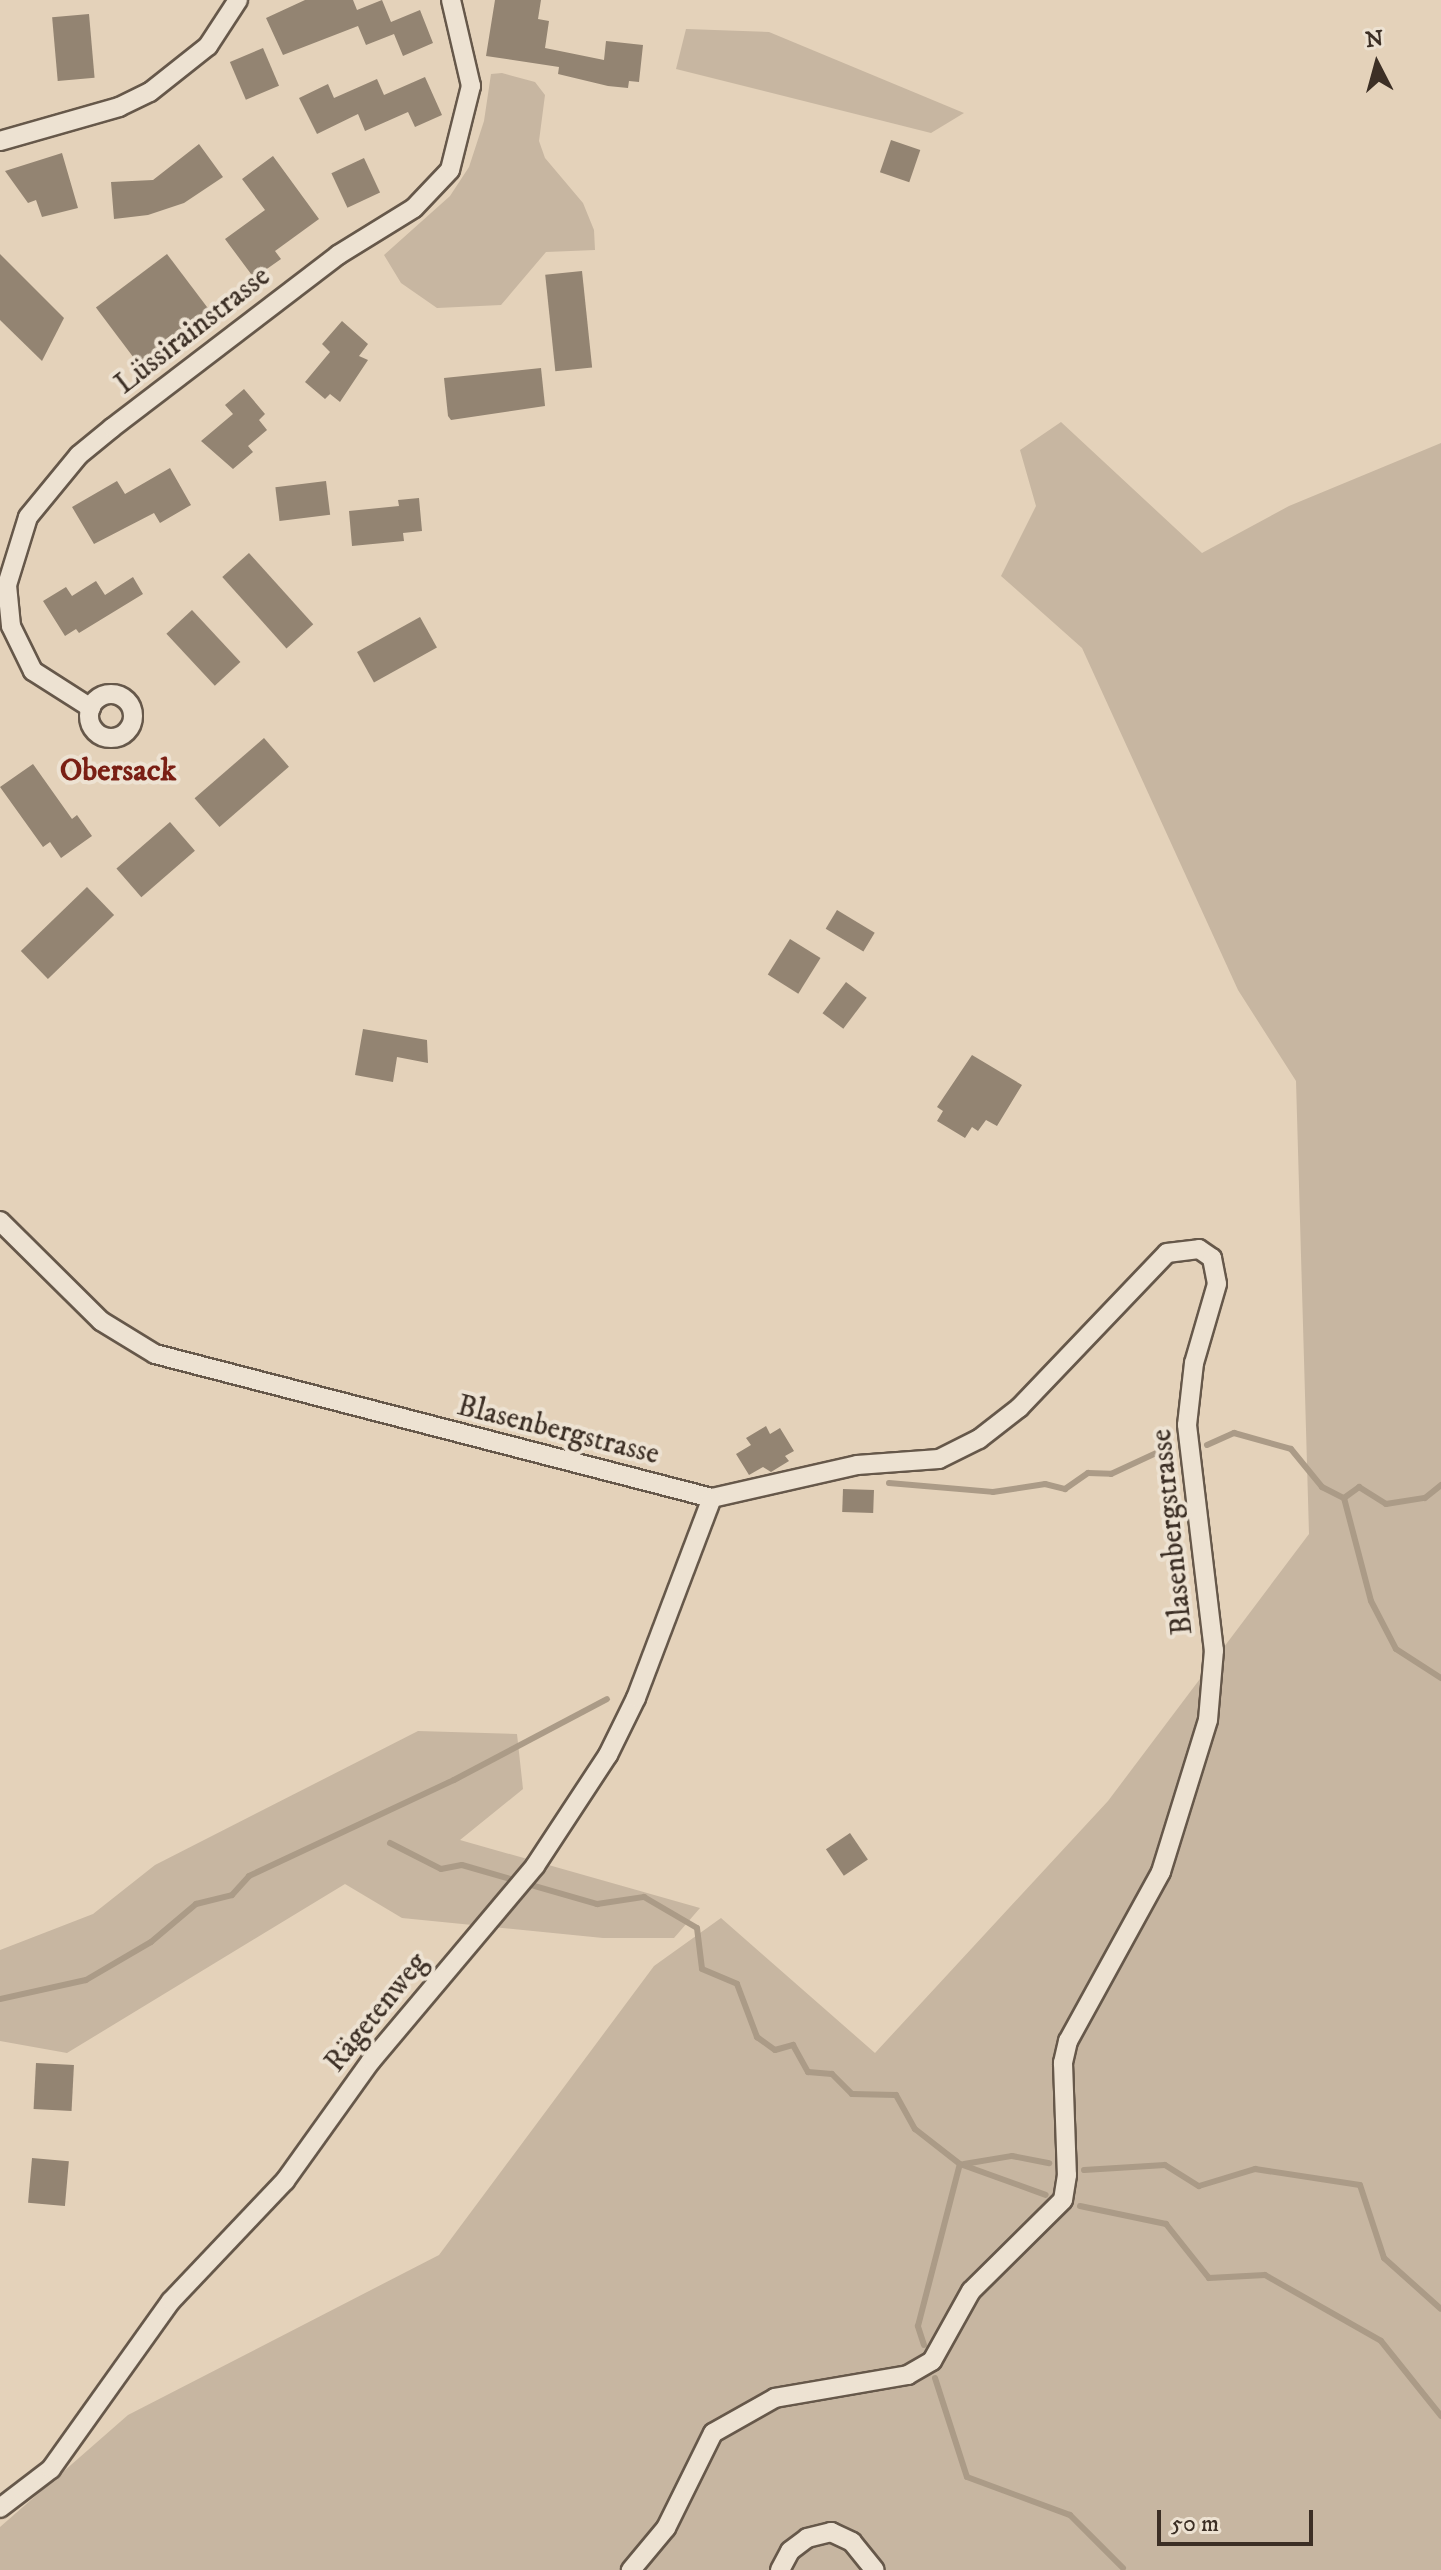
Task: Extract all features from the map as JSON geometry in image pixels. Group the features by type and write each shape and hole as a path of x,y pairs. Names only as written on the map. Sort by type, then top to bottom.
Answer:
{"street":[{"path":"0,141 119,107 150,92 208,46 238,0"},
{"name":"Lüssirainstrasse","path":"91,708 61,694 33,671 5,628 7,585 15,547 28,517 79,455 338,255 414,208 450,170 471,86 451,0"},
{"name":"Blasenbergstrasse","path":"0,1221 101,1321 155,1354 712,1498 797,1476 939,1459 1019,1408 1167,1253 1199,1249 1212,1258 1217,1284 1194,1363 1187,1425 1214,1650 1208,1720 1161,1872 1068,2041 1063,2063 1067,2175 1063,2200 971,2291 932,2361 908,2375 775,2398 713,2433 666,2528 631,2570"},
{"name":"Rägetenweg","path":"0,2508 51,2469 171,2301 285,2181 371,2061 535,1866 608,1755 636,1698 712,1498"},
{"path":"780,2570 790,2551 807,2538 831,2532 852,2542 875,2570"}],"shaded area":[{"path":"686,29 769,32 964,113 931,133 676,69"},
{"path":"502,73 535,82 545,95 539,141 545,158 583,203 594,230 595,250 546,252 501,305 437,308 401,283 384,255 450,196 469,167 484,121 491,74"},
{"path":"1061,422 1202,553 1289,506 1441,443 1441,2570 0,2570 0,2527 128,2415 439,2255 654,1966 721,1918 875,2053 1108,1801 1309,1534 1296,1081 1238,990 1082,648 1001,576 1036,506 1020,450"},
{"path":"418,1731 517,1734 523,1789 460,1840 700,1908 674,1938 603,1938 402,1918 345,1884 67,2053 0,2041 0,1950 93,1914 155,1865"}],"building":[{"path":"305,0 353,0 357,10 382,0 391,22 420,10 433,43 403,56 394,34 366,45 358,26 283,55 266,18"},
{"path":"495,0 541,0 538,19 549,21 545,48 604,60 606,41 643,45 639,82 629,81 628,88 608,86 558,74 559,67 486,56"},
{"path":"89,14 95,78 58,81 52,17"},
{"path":"263,48 279,86 246,100 230,62"},
{"path":"425,77 442,115 415,127 408,112 365,131 358,114 317,134 299,98 328,84 334,98 377,79 384,95"},
{"path":"891,140 920,150 909,182 880,172"},
{"path":"199,144 223,177 184,203 148,215 114,219 111,182 153,180"},
{"path":"62,153 78,208 42,217 36,200 28,203 5,171"},
{"path":"273,156 319,219 275,251 281,259 254,278 225,239 265,210 242,179"},
{"path":"364,158 380,192 347,208 331,173"},
{"path":"0,254 64,318 42,361 0,320"},
{"path":"167,254 212,313 140,367 96,308"},
{"path":"582,271 592,367 555,371 545,275"},
{"path":"342,321 368,344 359,356 368,360 340,402 330,394 325,399 305,382 330,352 322,344"},
{"path":"541,368 545,406 451,420 448,416 444,378"},
{"path":"244,389 265,414 259,420 267,430 248,446 253,452 233,469 201,441 233,414 225,405"},
{"path":"170,468 191,505 160,523 154,513 94,544 72,507 117,481 125,494"},
{"path":"326,481 330,515 280,521 275,487"},
{"path":"419,498 422,531 403,533 404,541 352,546 349,511 399,506 398,500"},
{"path":"249,553 313,624 286,648 222,577"},
{"path":"133,577 143,594 79,633 76,629 65,636 43,601 66,587 72,596 96,581 105,595"},
{"path":"192,610 240,662 215,686 166,634"},
{"path":"420,617 437,648 374,683 357,652"},
{"path":"264,738 289,767 219,827 195,798"},
{"path":"33,764 72,819 77,815 92,836 61,858 50,842 43,847 0,787"},
{"path":"170,822 195,851 141,897 116,869"},
{"path":"87,887 114,915 48,979 21,951"},
{"path":"837,910 875,933 863,952 826,929"},
{"path":"790,939 821,958 798,994 768,975"},
{"path":"846,982 867,998 843,1029 823,1013"},
{"path":"363,1029 427,1040 428,1063 397,1057 393,1082 355,1075"},
{"path":"972,1055 1022,1085 997,1126 986,1120 978,1131 972,1127 965,1138 937,1121 943,1111 937,1107"},
{"path":"766,1426 770,1434 780,1428 794,1451 785,1456 789,1461 771,1472 763,1467 749,1475 736,1454 751,1445 746,1438"},
{"path":"843,1489 874,1490 873,1513 842,1512"},
{"path":"850,1833 868,1860 844,1876 826,1849"},
{"path":"36,2063 74,2065 72,2111 34,2109"},
{"path":"32,2158 69,2161 65,2206 28,2203"}],"waterway":[{"path":"1207,1445 1234,1433 1291,1449 1322,1487 1344,1498 1371,1601 1396,1649 1441,1678"},
{"path":"889,1483 993,1492 1045,1484 1065,1489 1088,1473 1111,1474 1167,1448"},
{"path":"1344,1498 1359,1487 1386,1504 1425,1498 1441,1485"},
{"path":"0,1999 86,1980 151,1942 196,1904 232,1895 249,1876 454,1780 607,1699"},
{"path":"390,1843 441,1869 462,1865 597,1904 644,1897 697,1928 702,1969 737,1984 757,2037 775,2050 793,2045 808,2072 832,2074 852,2094 896,2095 915,2129 960,2164 1046,2195"},
{"path":"964,2164 1012,2156 1049,2163"},
{"path":"924,2345 918,2326 960,2164"},
{"path":"1084,2170 1165,2165 1199,2186 1255,2169 1360,2185 1384,2258 1441,2309"},
{"path":"1080,2206 1166,2224 1209,2278 1265,2275 1381,2341 1441,2416"},
{"path":"935,2378 967,2477 1070,2515 1123,2568"}],"district":[{"name":"Obersack","path":"118,771"}]}
